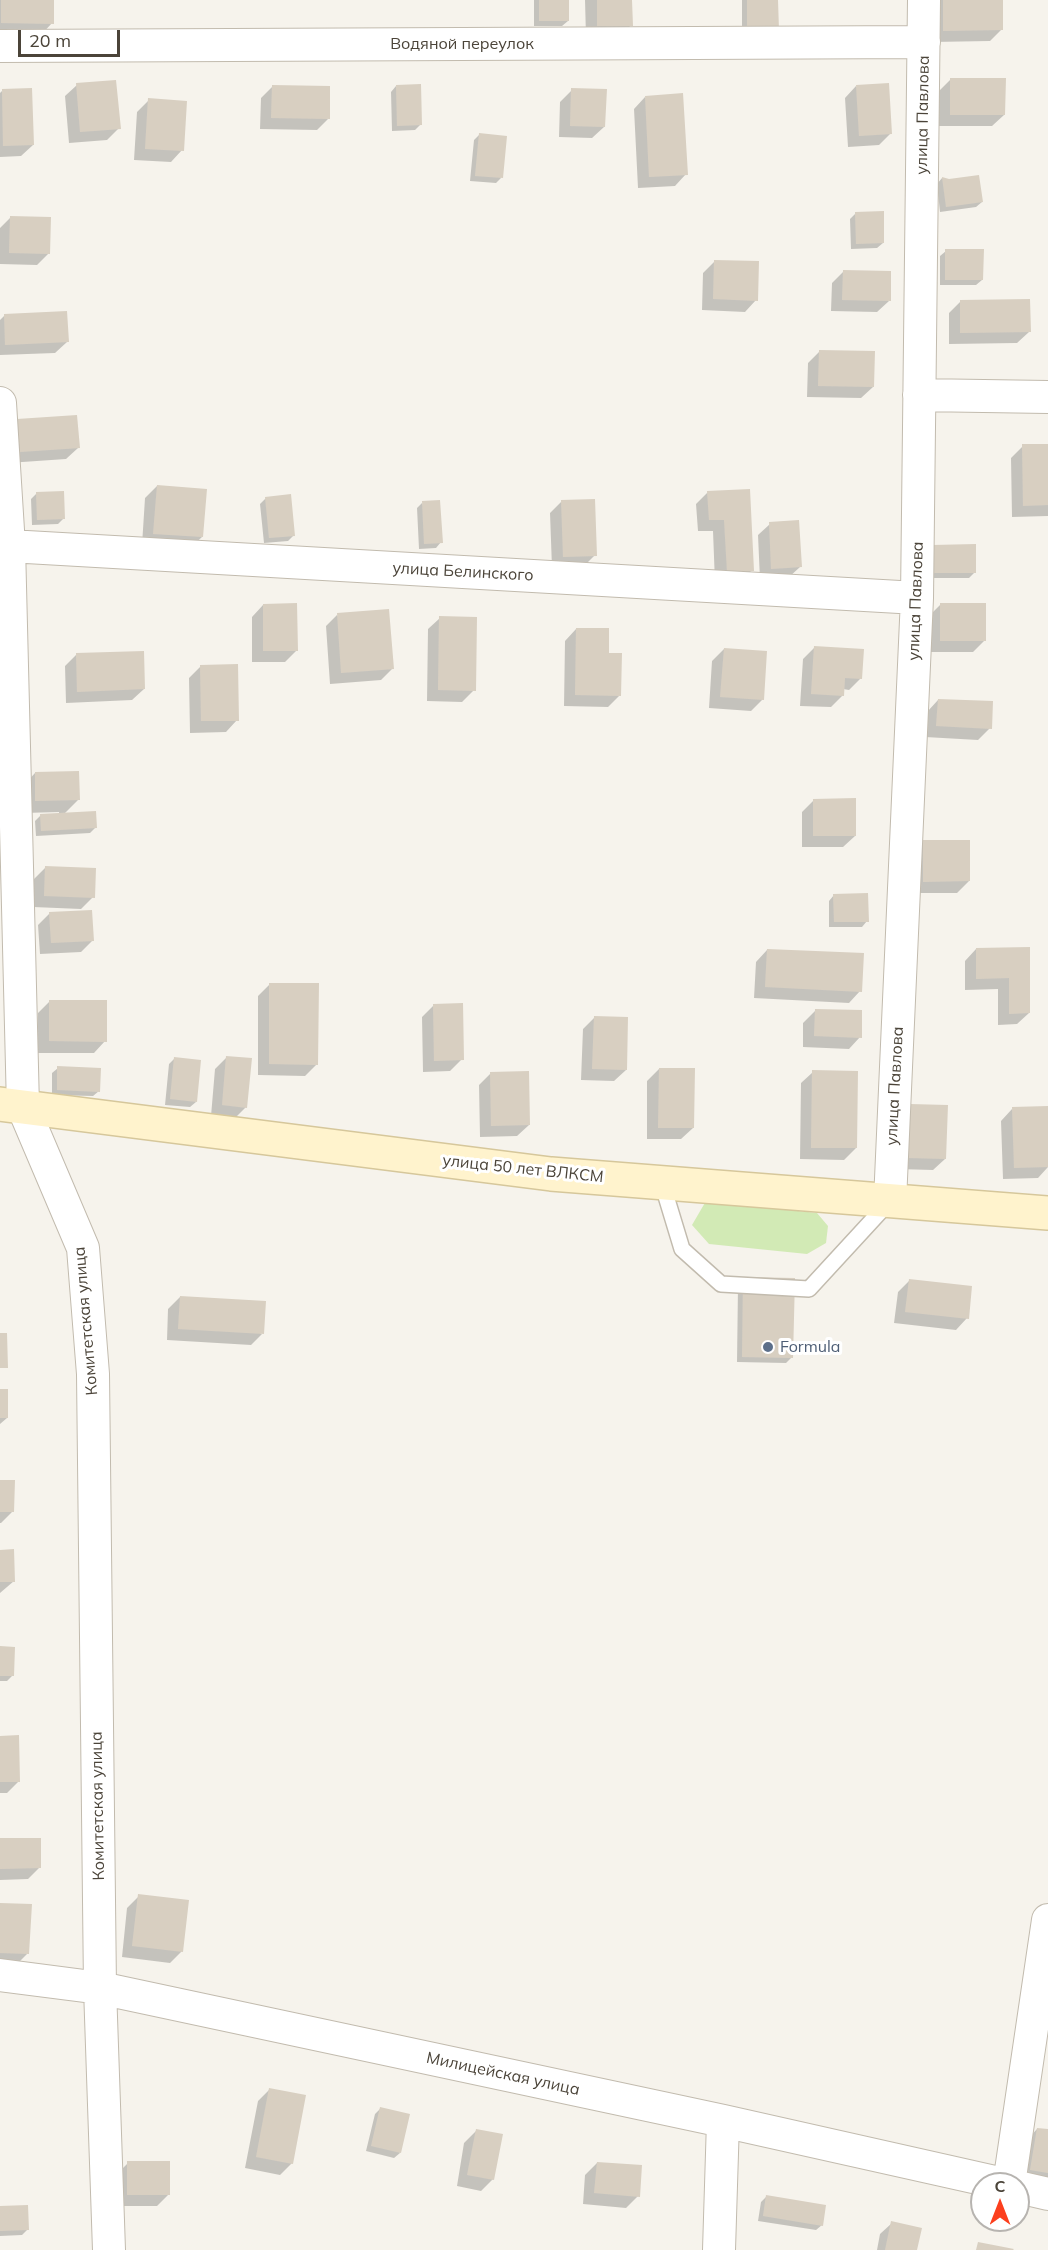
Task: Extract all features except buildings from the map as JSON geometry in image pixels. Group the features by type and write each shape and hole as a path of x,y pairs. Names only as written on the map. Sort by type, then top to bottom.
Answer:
{"main road":[{"name":"улица 50 лет ВЛКСМ","path":"12,1106 550,1174 1048,1214"}],"street":[{"name":"улица Павлова","path":"890,1201 917,598 924,0"},
{"name":"Водяной переулок","path":"0,46 924,42"},
{"path":"919,395 1048,397"},
{"name":"Комитетская улица","path":"0,403 9,546 12,1106 83,1248 93,1374 100,1988 109,2250"},
{"name":"улица Белинского","path":"9,546 917,598"},
{"path":"1011,2172 1048,1920"},
{"name":"Милицейская улица","path":"0,1976 100,1988 723,2121 970,2176"},
{"path":"719,2250 723,2121"},
{"path":"1030,2190 1048,2194"}],"lane":[{"path":"662,1183 682,1249 721,1284 809,1289 890,1201"}],"green space":[{"path":"706,1201 817,1213 828,1226 826,1243 807,1254 709,1244 692,1225"}],"place":[{"name":"Formula","path":"768,1347"}]}
